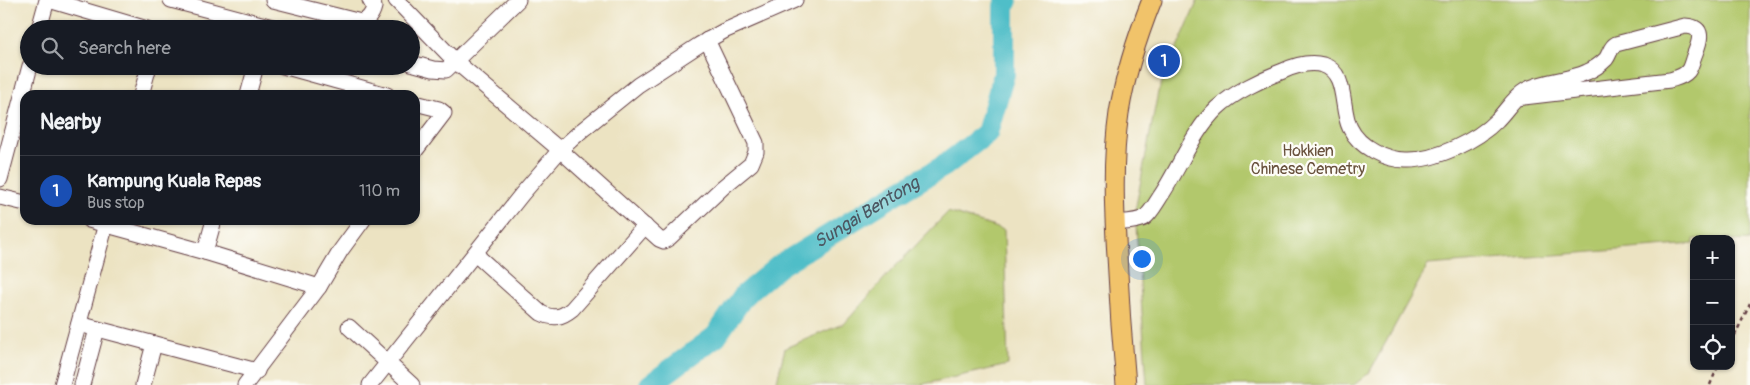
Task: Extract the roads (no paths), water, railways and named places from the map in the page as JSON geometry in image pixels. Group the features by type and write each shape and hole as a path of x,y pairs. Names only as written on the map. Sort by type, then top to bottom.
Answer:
{"main road":[{"path":"1126,385 1115,223 1114,171 1119,111 1134,51 1152,0"}],"street":[{"path":"42,20 48,0 116,20"},
{"path":"171,0 246,20"},
{"path":"273,0 353,20"},
{"path":"366,20 374,7 370,0"},
{"path":"396,0 415,20"},
{"path":"420,65 446,70 518,0"},
{"path":"370,385 522,194 560,150 603,112 672,62 732,27 795,0"},
{"path":"420,25 455,61 664,241 751,164 756,152 757,147 754,137 707,40"},
{"path":"1115,223 1144,218 1151,211 1196,136 1217,108 1234,95 1300,64 1316,63 1328,67 1337,75 1349,126 1355,137 1370,149 1388,157 1406,160 1421,159 1443,154 1486,131 1516,98 1526,90 1538,85 1571,79 1589,71 1604,61 1613,45 1685,26 1694,28 1700,34 1700,41 1689,70 1680,77 1670,80 1516,98"},
{"path":"24,90 28,75"},
{"path":"142,90 147,75"},
{"path":"249,90 254,75"},
{"path":"315,75 369,90"},
{"path":"0,179 20,104"},
{"path":"420,104 439,109 444,113 420,144"},
{"path":"0,197 20,202"},
{"path":"62,385 105,225"},
{"path":"116,225 319,287"},
{"path":"205,252 213,225"},
{"path":"245,385 319,287 358,225"},
{"path":"475,254 540,313 554,318 560,317 572,309 645,226"},
{"path":"79,324 257,371"},
{"path":"349,327 412,385"},
{"path":"82,385 98,328"},
{"path":"143,385 154,344"}],"waterway":[{"name":"Sungai Bentong","path":"650,385 716,336 744,295 779,266 944,166 987,133 1004,74 1004,6 1007,0"}],"place":[{"name":"Kampung Kuala Repas","path":"1164,61"}],"park label":[{"name":"Hokkien Chinese Cemetry","path":"1308,159"}]}
